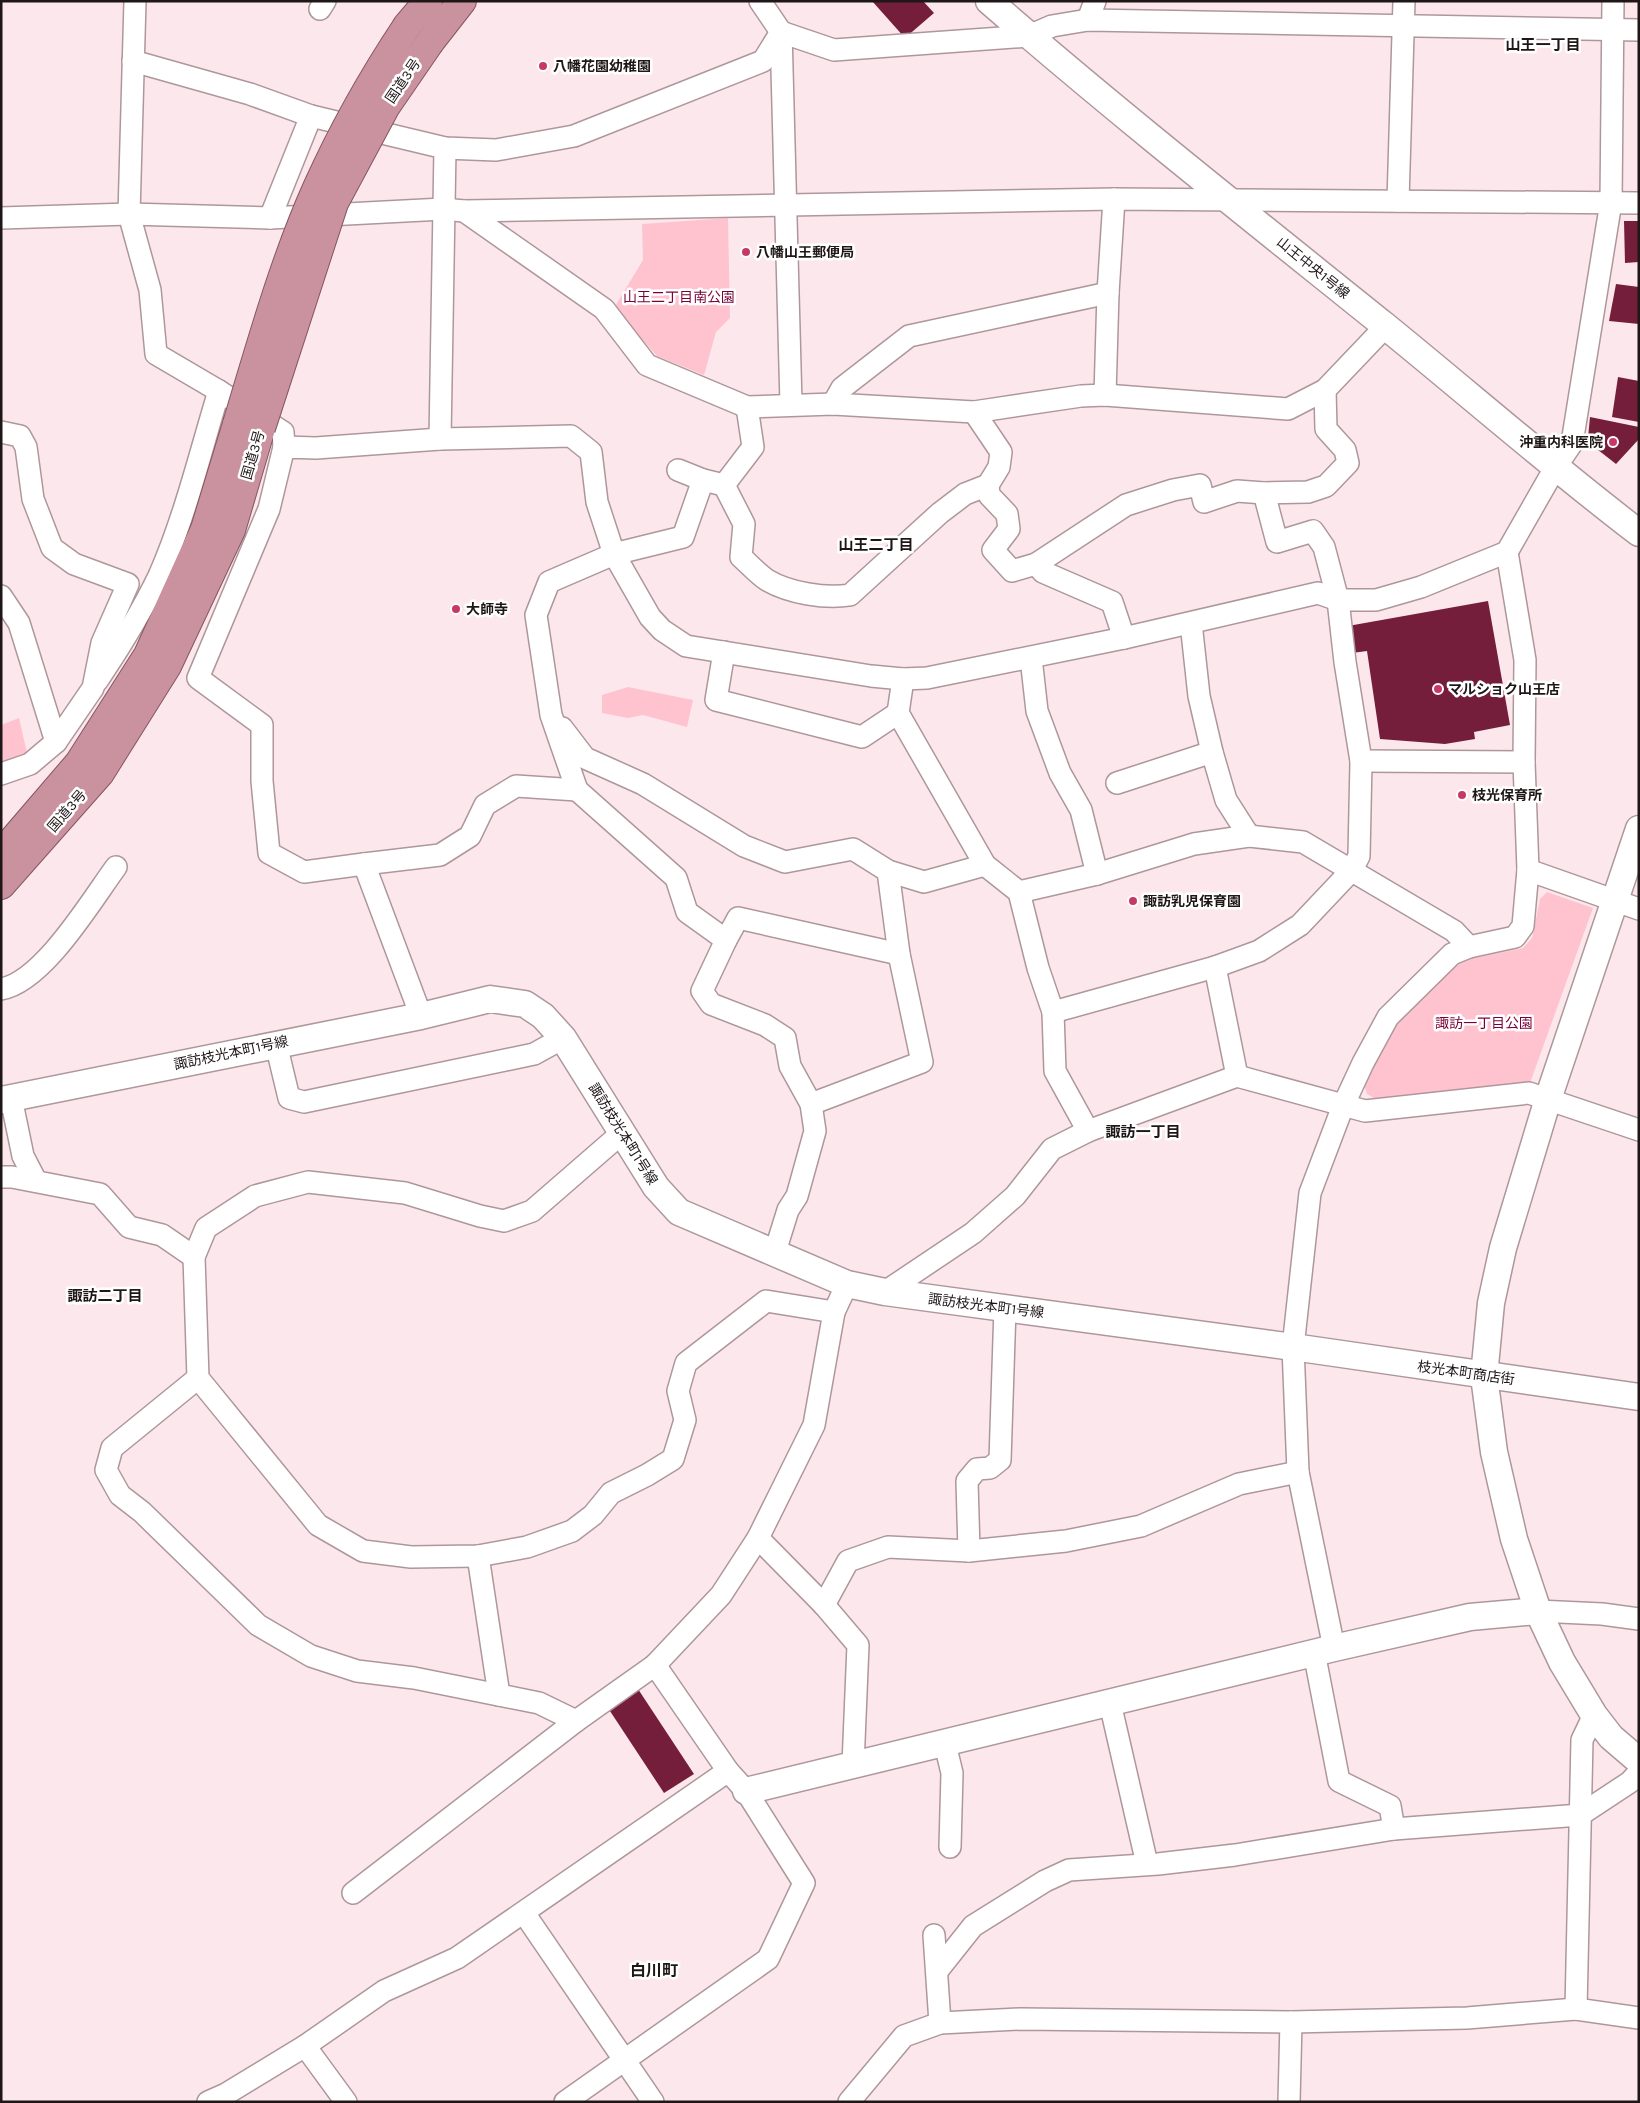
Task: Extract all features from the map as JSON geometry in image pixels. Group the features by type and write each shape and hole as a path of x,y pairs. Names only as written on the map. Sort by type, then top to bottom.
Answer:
{"highway":[{"name":"国道3号","path":"1,885 100,773 167,666 231,530 249,426 277,294 317,188 381,65 407,26 428,1"},
{"name":"国道3号","path":"1,854 79,763 148,655 249,426 334,203 386,106 430,42 462,1"}],"street":[{"path":"135,1 130,214 150,290 156,354 283,432 284,447 269,509 198,678 262,725 262,780 269,853 304,872 440,855 470,836 485,805 516,786 577,790"},
{"path":"760,1 781,32 791,404"},
{"name":"山王中央1号線","path":"989,1 1225,199 1386,326 1555,468 1639,533"},
{"path":"1398,201 1404,1"},
{"path":"284,447 316,448 440,439 571,436 590,452 597,502 614,554 650,617 662,630 686,646 871,676 903,679 927,678 1124,638 1318,593 1338,600 1376,600 1421,587 1507,552 1555,468 1572,443 1611,202 1613,1"},
{"path":"781,32 834,50 1029,36 1091,11 1402,25 1639,30"},
{"path":"133,61 282,98 311,116 445,148 496,150 574,136 763,61 781,32"},
{"path":"270,218 311,116"},
{"path":"440,439 445,148"},
{"path":"1,218 130,214 270,218 443,209 464,211 1114,199 1639,202"},
{"path":"1105,395 1108,293 1114,199"},
{"path":"464,211 604,309 647,365 746,407 833,404 974,412 1080,396 1105,395 1288,410 1325,390 1386,326"},
{"path":"833,404 842,388 909,336 1108,293"},
{"path":"974,412 1001,452 999,467 988,485 989,495 1007,514 1009,529 993,550 1012,571 1036,564 1126,505 1173,490 1200,484 1204,502 1237,491 1264,493 1308,492 1326,486 1348,463 1345,450 1326,429 1325,390"},
{"path":"1,774 30,764 56,742 130,634 159,575 188,496 219,391"},
{"path":"724,486 753,447 746,407"},
{"path":"1,432 20,436 26,447 33,498 52,548 74,564 128,584 102,643 93,688"},
{"path":"678,470 724,486 744,524 741,557 767,580 800,592 831,598 850,595 940,513 965,494 988,485"},
{"path":"703,480 683,537 614,554 550,582 536,615 551,715 577,790 676,878 687,912 726,940"},
{"path":"1053,1012 1215,967 1259,951 1300,925 1352,870 1359,856 1361,761 1345,662 1338,600 1324,547 1313,531 1277,542 1264,493"},
{"path":"1394,1829 1390,1806 1339,1781 1324,1650 1298,1472 1293,1347 1310,1193 1343,1106 1363,1063 1388,1017 1452,954 1469,947 1515,937 1523,926 1528,870 1524,762 1525,660 1507,552"},
{"path":"1036,564 1043,572 1112,602 1124,638"},
{"path":"1,596 19,623 56,742"},
{"path":"1191,623 1199,696 1212,752 1226,800 1249,836"},
{"path":"724,652 716,700 862,737 898,713"},
{"path":"1031,658 1037,711 1060,773 1081,810 1096,874"},
{"path":"903,679 898,713 984,865 1019,892 1038,968 1053,1012 1055,1071 1088,1131"},
{"path":"551,715 585,758 643,784 744,846 785,862 853,849 888,871 924,882 984,865"},
{"path":"1117,782 1212,752"},
{"path":"1361,761 1524,762"},
{"path":"1639,829 1627,905 1548,1099 1503,1248 1491,1302 1484,1376 1494,1452 1514,1539 1538,1611 1562,1662 1594,1715 1611,1737 1639,1762"},
{"path":"1019,892 1096,874 1194,844 1249,836 1303,842 1454,931 1469,947"},
{"path":"364,864 421,1016"},
{"path":"1,990 10,988 50,958 116,867"},
{"path":"1528,870 1627,905"},
{"path":"811,1104 922,1062 899,954 888,871"},
{"path":"774,1255 788,1210 797,1196 815,1131 811,1104 790,1066 785,1038 765,1025 711,1004 702,990 738,918 899,954"},
{"path":"1215,967 1237,1076"},
{"name":"諏訪枝光本町1号線","path":"6,1099 421,1016 490,999 524,1004 543,1016 563,1038 656,1187 680,1212 774,1255 847,1284 884,1292 1293,1347"},
{"path":"276,1044 289,1098 304,1102 534,1054 563,1038"},
{"path":"884,1292 973,1233 1015,1196 1052,1149 1088,1131 1237,1076 1365,1111 1529,1093 1639,1130"},
{"path":"6,1099 23,1156 36,1181"},
{"path":"623,1132 532,1211 504,1221 480,1216 405,1193 308,1182 255,1196 206,1228 194,1257 198,1378 318,1525 363,1551 411,1557 478,1556 527,1547 572,1531 593,1515 611,1493 647,1475 673,1459 685,1420 678,1391 684,1360 766,1301 834,1312"},
{"path":"1,1177 36,1181 100,1194 130,1227 162,1236 194,1257"},
{"path":"353,1893 576,1720 654,1665 721,1595 758,1538 814,1425 834,1312 847,1284"},
{"path":"969,1551 967,1481 977,1469 990,1468 1000,1460 1005,1308"},
{"name":"枝光本町商店街","path":"1293,1347 1639,1397"},
{"path":"198,1378 112,1448 106,1470 120,1495 142,1512 258,1625 310,1656 357,1671 414,1678 539,1703 576,1720"},
{"path":"824,1605 848,1561 888,1547 969,1551 1066,1541 1141,1526 1238,1484 1298,1472"},
{"path":"758,1538 824,1605 858,1645 853,1765"},
{"path":"478,1556 499,1695"},
{"path":"746,1791 945,1744 1324,1650 1470,1617 1538,1611 1602,1614 1639,1619"},
{"path":"565,2102 768,1960 804,1882 746,1791 728,1771 654,1665"},
{"path":"1110,1703 1148,1864"},
{"path":"1576,2009 1582,1740 1594,1715"},
{"path":"945,1744 952,1774 950,1847"},
{"path":"208,2102 226,2094 305,2046 384,1991 457,1958 728,1771"},
{"path":"938,1970 973,1926 1045,1881 1069,1870 1234,1855 1394,1829 1580,1815 1630,1782 1639,1772"},
{"path":"524,1913 653,2102"},
{"path":"934,1935 938,1970 940,2023"},
{"path":"849,2102 904,2036 940,2023 1020,2020 1292,2022 1467,2018 1576,2009 1639,2018"},
{"path":"1289,2102 1292,2022"},
{"path":"305,2046 346,2102"}],"green space":[{"name":"山王二丁目南公園","path":"728,218 730,318 716,332 704,375 657,356 614,308 643,260 642,224"},
{"path":"628,687 693,700 687,727 643,715 628,718 602,713 602,695"},
{"path":"19,718 28,757 1,766 1,725"},
{"name":"諏訪一丁目公園","path":"1547,892 1593,908 1530,1083 1379,1101 1367,1094 1364,1085 1392,1029 1442,975 1460,961 1523,948 1532,938 1540,899"}],"building":[{"path":"872,1 923,1 934,13 905,38"},
{"path":"1624,221 1639,221 1639,262 1625,263"},
{"path":"1616,284 1639,287 1639,324 1609,321"},
{"path":"1618,377 1639,381 1639,422 1612,417"},
{"name":"沖重内科医院","path":"1590,417 1639,427 1639,439 1616,464 1593,446 1588,438"},
{"name":"マルショク山王店","path":"1488,601 1510,725 1474,732 1475,739 1445,744 1380,739 1367,651 1352,653 1348,626"},
{"path":"638,1689 694,1774 664,1793 608,1708"}],"place":[{"name":"八幡花園幼稚園","path":"543,66"},
{"name":"八幡山王郵便局","path":"746,252"},
{"name":"沖重内科医院","path":"1613,442"},
{"name":"大師寺","path":"456,609"},
{"name":"マルショク山王店","path":"1438,689"},
{"name":"枝光保育所","path":"1462,795"},
{"name":"諏訪乳児保育園","path":"1133,901"}],"district":[{"name":"山王一丁目","path":"1543,45"},
{"name":"山王二丁目","path":"876,545"},
{"name":"諏訪一丁目","path":"1143,1132"},
{"name":"諏訪二丁目","path":"105,1296"},
{"name":"白川町","path":"654,1970"}]}
